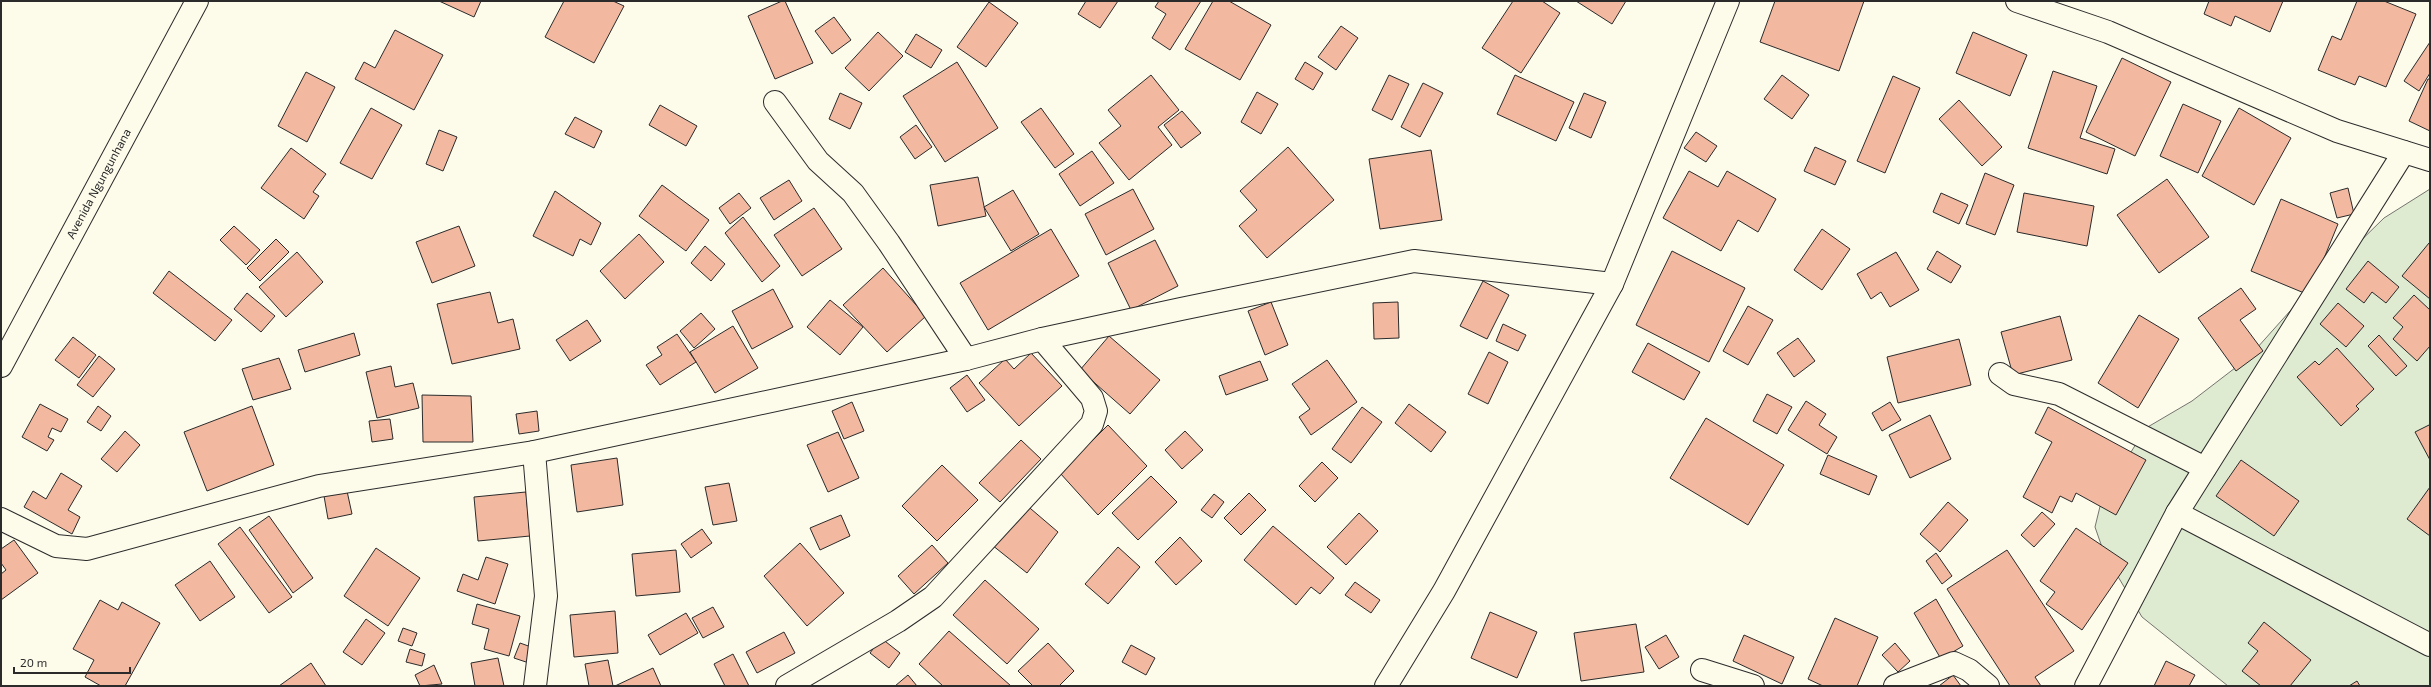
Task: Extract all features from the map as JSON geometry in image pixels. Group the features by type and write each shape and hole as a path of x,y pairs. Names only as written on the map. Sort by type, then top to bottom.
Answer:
{"street":[{"name":"Avenida Ngungunhana","path":"1,366 197,1"},
{"path":"1386,686 1444,591 1612,284 1728,1"},
{"path":"2017,1 2108,32 2337,131 2430,160"},
{"path":"775,102 818,161 853,193 966,359"},
{"path":"2086,686 2177,513 2404,152"},
{"path":"1,519 56,546 87,549 319,486 534,452 966,359 1042,340 1414,261 1612,284"},
{"path":"787,686 898,621 933,597 1092,424 1096,411 1092,398 1042,340"},
{"path":"2000,374 2014,384 2059,394 2205,468"},
{"path":"534,452 546,596 535,686"},
{"path":"2177,513 2430,645"},
{"path":"1895,686 1954,663 1969,670 1988,686"},
{"path":"1702,670 1753,686"}],"green space":[{"path":"2430,189 2430,686 2228,686 2142,617 2104,553 2095,527 2106,482 2126,460 2146,428 2192,401 2248,358 2299,301 2384,218"}],"building":[{"path":"439,1 481,1 474,17"},
{"path":"564,1 613,1 624,6 594,63 545,37"},
{"path":"785,1 813,63 775,79 748,16"},
{"path":"1086,1 1118,1 1100,28 1078,14"},
{"path":"1159,1 1201,1 1170,50 1152,38 1166,14 1155,7"},
{"path":"1213,1 1229,1 1271,25 1240,80 1185,49"},
{"path":"1513,1 1542,1 1560,13 1521,73 1482,48"},
{"path":"1576,1 1626,1 1612,24"},
{"path":"1775,1 1864,1 1839,71 1760,42"},
{"path":"2209,1 2283,1 2270,32 2235,16 2231,26 2204,14"},
{"path":"2357,1 2384,1 2416,14 2386,87 2359,76 2355,85 2318,70 2332,36 2341,40"},
{"path":"989,2 1018,23 986,67 957,47"},
{"path":"834,17 851,40 832,54 815,31"},
{"path":"1341,26 1358,38 1336,70 1318,57"},
{"path":"395,30 443,55 414,110 355,79 364,62 375,68"},
{"path":"878,32 903,56 869,91 845,68"},
{"path":"1973,32 2027,55 2010,96 1956,73"},
{"path":"916,34 942,50 931,68 905,52"},
{"path":"2430,42 2430,73 2419,91 2404,81"},
{"path":"2122,58 2171,82 2135,156 2086,132"},
{"path":"957,62 998,128 945,162 903,96"},
{"path":"1305,62 1323,73 1313,90 1295,79"},
{"path":"2053,71 2097,86 2080,138 2115,149 2107,174 2028,148"},
{"path":"306,72 335,87 307,142 278,126"},
{"path":"1151,75 1179,110 1158,127 1172,145 1129,180 1099,143 1121,126 1108,110"},
{"path":"1389,75 1409,84 1392,120 1372,110"},
{"path":"1515,75 1574,102 1556,141 1497,114"},
{"path":"1782,75 1809,95 1792,119 1764,99"},
{"path":"1893,76 1920,88 1885,173 1857,161"},
{"path":"2428,79 2430,79 2430,131 2409,121"},
{"path":"1423,83 1443,93 1420,137 1401,127"},
{"path":"1257,92 1278,104 1261,134 1241,122"},
{"path":"840,93 862,103 850,129 829,119"},
{"path":"1584,93 1606,102 1591,138 1569,128"},
{"path":"1959,100 2002,147 1982,166 1939,119"},
{"path":"2183,104 2221,121 2198,173 2160,156"},
{"path":"660,105 697,126 686,146 649,125"},
{"path":"371,108 402,125 372,179 340,163"},
{"path":"1041,108 1074,154 1055,168 1021,122"},
{"path":"2239,108 2291,138 2254,205 2202,176"},
{"path":"1182,111 1201,133 1181,148 1164,125"},
{"path":"575,117 602,131 594,148 565,134"},
{"path":"916,125 932,147 915,159 900,137"},
{"path":"439,130 457,137 443,171 426,164"},
{"path":"1696,132 1717,146 1706,162 1684,148"},
{"path":"1288,147 1334,200 1267,258 1239,226 1257,210 1240,191"},
{"path":"1815,147 1846,161 1835,185 1804,171"},
{"path":"291,148 326,174 313,192 319,196 304,219 261,188"},
{"path":"1431,150 1442,220 1380,229 1369,159"},
{"path":"1092,151 1114,183 1080,206 1059,174"},
{"path":"1689,171 1718,187 1727,171 1776,199 1758,232 1738,220 1721,251 1663,218"},
{"path":"1985,173 2014,185 1995,235 1966,224"},
{"path":"978,177 986,216 938,226 930,185"},
{"path":"2167,179 2209,237 2159,273 2117,215"},
{"path":"789,180 802,201 774,220 760,198"},
{"path":"662,185 709,220 686,251 639,216"},
{"path":"2348,188 2354,214 2337,218 2330,193"},
{"path":"1133,189 1154,229 1106,255 1085,214"},
{"path":"1013,190 1039,234 1011,251 984,207"},
{"path":"555,191 601,223 591,245 580,239 573,256 533,236"},
{"path":"739,193 751,208 730,224 719,208"},
{"path":"1941,193 1968,205 1959,224 1933,212"},
{"path":"2024,193 2094,206 2087,246 2017,232"},
{"path":"2281,199 2338,224 2309,295 2251,271"},
{"path":"814,208 842,249 802,276 774,235"},
{"path":"743,217 780,266 762,282 725,233"},
{"path":"234,226 260,250 246,265 220,240"},
{"path":"459,226 475,266 432,283 416,242"},
{"path":"1051,229 1079,276 988,330 960,283"},
{"path":"1822,229 1850,249 1822,290 1794,270"},
{"path":"639,234 664,262 625,299 600,271"},
{"path":"276,239 289,252 260,281 247,268"},
{"path":"1155,240 1178,286 1131,310 1108,263"},
{"path":"2429,243 2430,244 2430,299 2402,276"},
{"path":"705,246 725,264 711,281 691,263"},
{"path":"1672,251 1745,288 1709,362 1636,325"},
{"path":"1937,251 1961,266 1951,283 1927,269"},
{"path":"297,252 323,282 286,317 259,287"},
{"path":"1896,252 1919,290 1890,307 1881,292 1871,299 1857,274"},
{"path":"2368,261 2399,287 2386,303 2372,292 2364,303 2346,289"},
{"path":"883,268 926,316 887,352 843,305"},
{"path":"169,271 232,320 215,341 153,293"},
{"path":"1483,281 1509,295 1487,339 1460,326"},
{"path":"2241,288 2256,309 2240,320 2263,351 2236,371 2198,318"},
{"path":"773,289 793,327 752,349 732,311"},
{"path":"490,292 498,323 513,319 520,349 452,364 437,304"},
{"path":"247,293 275,316 261,332 234,309"},
{"path":"2414,295 2430,310 2430,346 2417,361 2393,339 2403,327 2393,318"},
{"path":"830,300 863,327 840,355 807,327"},
{"path":"1271,302 1288,345 1265,355 1248,311"},
{"path":"1398,302 1399,338 1374,339 1373,303"},
{"path":"2338,303 2364,326 2346,347 2320,324"},
{"path":"1748,306 1773,320 1748,365 1723,351"},
{"path":"701,313 715,329 694,348 680,331"},
{"path":"2139,315 2179,339 2138,408 2098,383"},
{"path":"2060,316 2072,360 2013,375 2001,332"},
{"path":"587,320 601,341 570,361 556,340"},
{"path":"1503,324 1526,335 1518,351 1496,341"},
{"path":"733,326 758,368 715,393 690,352"},
{"path":"354,333 360,355 305,372 298,350"},
{"path":"677,334 696,362 660,385 646,365 662,355 657,347"},
{"path":"2379,335 2407,366 2396,376 2368,346"},
{"path":"1109,336 1160,380 1130,414 1080,370"},
{"path":"73,337 96,355 79,378 55,360"},
{"path":"1798,338 1815,361 1794,377 1777,353"},
{"path":"1959,339 1971,385 1898,403 1887,357"},
{"path":"1648,343 1700,372 1684,400 1632,372"},
{"path":"2337,348 2374,389 2356,406 2359,409 2341,426 2297,377 2315,361 2319,365"},
{"path":"1489,352 1508,362 1488,404 1468,394"},
{"path":"1031,353 1062,386 1019,426 979,383 1005,359 1014,369"},
{"path":"99,356 115,369 93,397 77,385"},
{"path":"279,358 291,389 253,400 242,369"},
{"path":"1327,360 1357,402 1311,435 1299,417 1310,409 1292,384"},
{"path":"1260,361 1268,380 1226,395 1219,376"},
{"path":"391,366 395,387 413,383 419,408 377,418 366,372"},
{"path":"967,375 985,400 967,412 950,388"},
{"path":"1767,394 1792,407 1777,434 1753,421"},
{"path":"422,395 471,396 473,442 423,442"},
{"path":"1806,401 1826,414 1819,425 1837,437 1827,454 1788,430"},
{"path":"852,402 864,431 844,439 832,411"},
{"path":"1890,402 1901,420 1882,431 1872,413"},
{"path":"40,404 68,419 61,432 52,428 48,437 54,440 47,451 22,437"},
{"path":"1409,404 1446,432 1431,452 1395,423"},
{"path":"98,406 111,416 101,431 87,422"},
{"path":"252,406 274,465 207,491 184,432"},
{"path":"1362,407 1382,422 1351,463 1332,449"},
{"path":"2048,407 2146,460 2116,515 2076,493 2072,502 2060,496 2052,513 2023,497 2052,442 2035,433"},
{"path":"537,411 539,431 519,434 516,414"},
{"path":"1930,415 1951,459 1910,478 1889,435"},
{"path":"1706,418 1784,465 1748,525 1670,478"},
{"path":"390,419 393,439 372,442 369,421"},
{"path":"1108,425 1147,466 1098,515 1060,473"},
{"path":"2429,425 2430,427 2430,460 2415,432"},
{"path":"125,431 140,445 117,472 101,459"},
{"path":"1185,431 1203,450 1182,469 1165,450"},
{"path":"838,432 859,478 828,492 807,445"},
{"path":"1021,440 1041,459 1000,502 979,483"},
{"path":"1828,455 1877,476 1869,495 1820,474"},
{"path":"617,458 623,505 577,512 571,465"},
{"path":"2241,460 2299,501 2274,536 2216,496"},
{"path":"1322,462 1338,478 1315,502 1299,486"},
{"path":"942,465 978,500 937,541 902,506"},
{"path":"61,473 82,486 68,510 80,517 72,534 24,507 33,491 46,499"},
{"path":"1151,476 1177,502 1138,540 1112,513"},
{"path":"729,483 737,521 713,525 705,487"},
{"path":"2430,487 2430,536 2407,519"},
{"path":"347,491 352,514 328,519 324,496"},
{"path":"526,492 530,536 478,541 474,497"},
{"path":"1249,493 1266,510 1241,535 1224,518"},
{"path":"1214,494 1224,502 1212,518 1201,510"},
{"path":"1948,502 1968,520 1940,552 1920,534"},
{"path":"1024,503 1058,532 1027,573 992,545"},
{"path":"2042,512 2055,524 2034,547 2021,535"},
{"path":"1359,513 1378,531 1346,565 1327,547"},
{"path":"841,515 850,536 820,550 810,528"},
{"path":"269,516 313,578 293,593 249,530"},
{"path":"1273,526 1334,578 1320,594 1311,587 1296,605 1244,560"},
{"path":"240,527 292,597 269,613 218,544"},
{"path":"2076,528 2128,563 2082,630 2046,604 2055,592 2040,581"},
{"path":"702,529 712,543 691,558 681,544"},
{"path":"1180,537 1202,561 1176,585 1155,562"},
{"path":"14,540 38,573 1,600 1,574 6,570 1,563 1,549"},
{"path":"800,543 844,593 807,626 764,576"},
{"path":"932,545 948,563 914,594 898,576"},
{"path":"1118,547 1140,567 1108,604 1085,584"},
{"path":"376,548 420,578 388,626 344,596"},
{"path":"676,550 680,592 636,596 632,554"},
{"path":"2007,550 2074,651 2035,677 2041,686 2010,686 1947,589"},
{"path":"1936,553 1952,576 1942,584 1926,561"},
{"path":"486,557 508,564 495,604 457,591 463,574 478,580"},
{"path":"210,561 235,597 200,621 175,585"},
{"path":"985,580 1039,629 1007,664 953,615"},
{"path":"1355,582 1380,600 1371,613 1345,595"},
{"path":"1936,599 1963,646 1941,659 1914,613"},
{"path":"100,600 118,610 122,602 160,623 125,686 101,686 85,677 94,660 73,649"},
{"path":"477,604 520,616 509,656 484,649 489,629 472,624"},
{"path":"713,607 724,627 703,638 692,618"},
{"path":"615,611 618,653 574,657 570,615"},
{"path":"1490,612 1537,632 1517,678 1471,658"},
{"path":"686,613 698,633 660,655 648,635"},
{"path":"1835,618 1878,637 1857,686 1823,686 1808,679"},
{"path":"366,619 385,633 362,665 343,652"},
{"path":"2264,622 2311,660 2290,686 2261,686 2242,671 2258,651 2248,643"},
{"path":"1636,624 1644,672 1581,681 1574,633"},
{"path":"403,628 417,633 412,646 398,641"},
{"path":"949,631 1011,686 943,686 919,664"},
{"path":"784,632 795,653 757,673 746,652"},
{"path":"1666,635 1679,657 1659,669 1645,647"},
{"path":"1744,635 1794,657 1782,684 1733,661"},
{"path":"881,638 900,653 889,668 870,653"},
{"path":"520,643 534,648 529,663 514,658"},
{"path":"1048,643 1074,671 1059,686 1033,686 1018,671"},
{"path":"1895,643 1910,661 1898,672 1882,655"},
{"path":"1131,645 1155,658 1146,675 1122,662"},
{"path":"410,649 425,654 422,666 406,662"},
{"path":"733,654 749,686 725,686 714,664"},
{"path":"498,658 504,686 475,686 471,663"},
{"path":"608,660 613,686 589,686 585,664"},
{"path":"2166,661 2195,675 2189,686 2154,686"},
{"path":"311,663 326,686 279,686"},
{"path":"434,665 442,684 420,686 415,675"},
{"path":"653,668 661,686 615,686"},
{"path":"908,675 917,686 895,686"},
{"path":"1953,675 1961,686 1939,686"},
{"path":"2357,681 2360,686 2349,686"}]}
